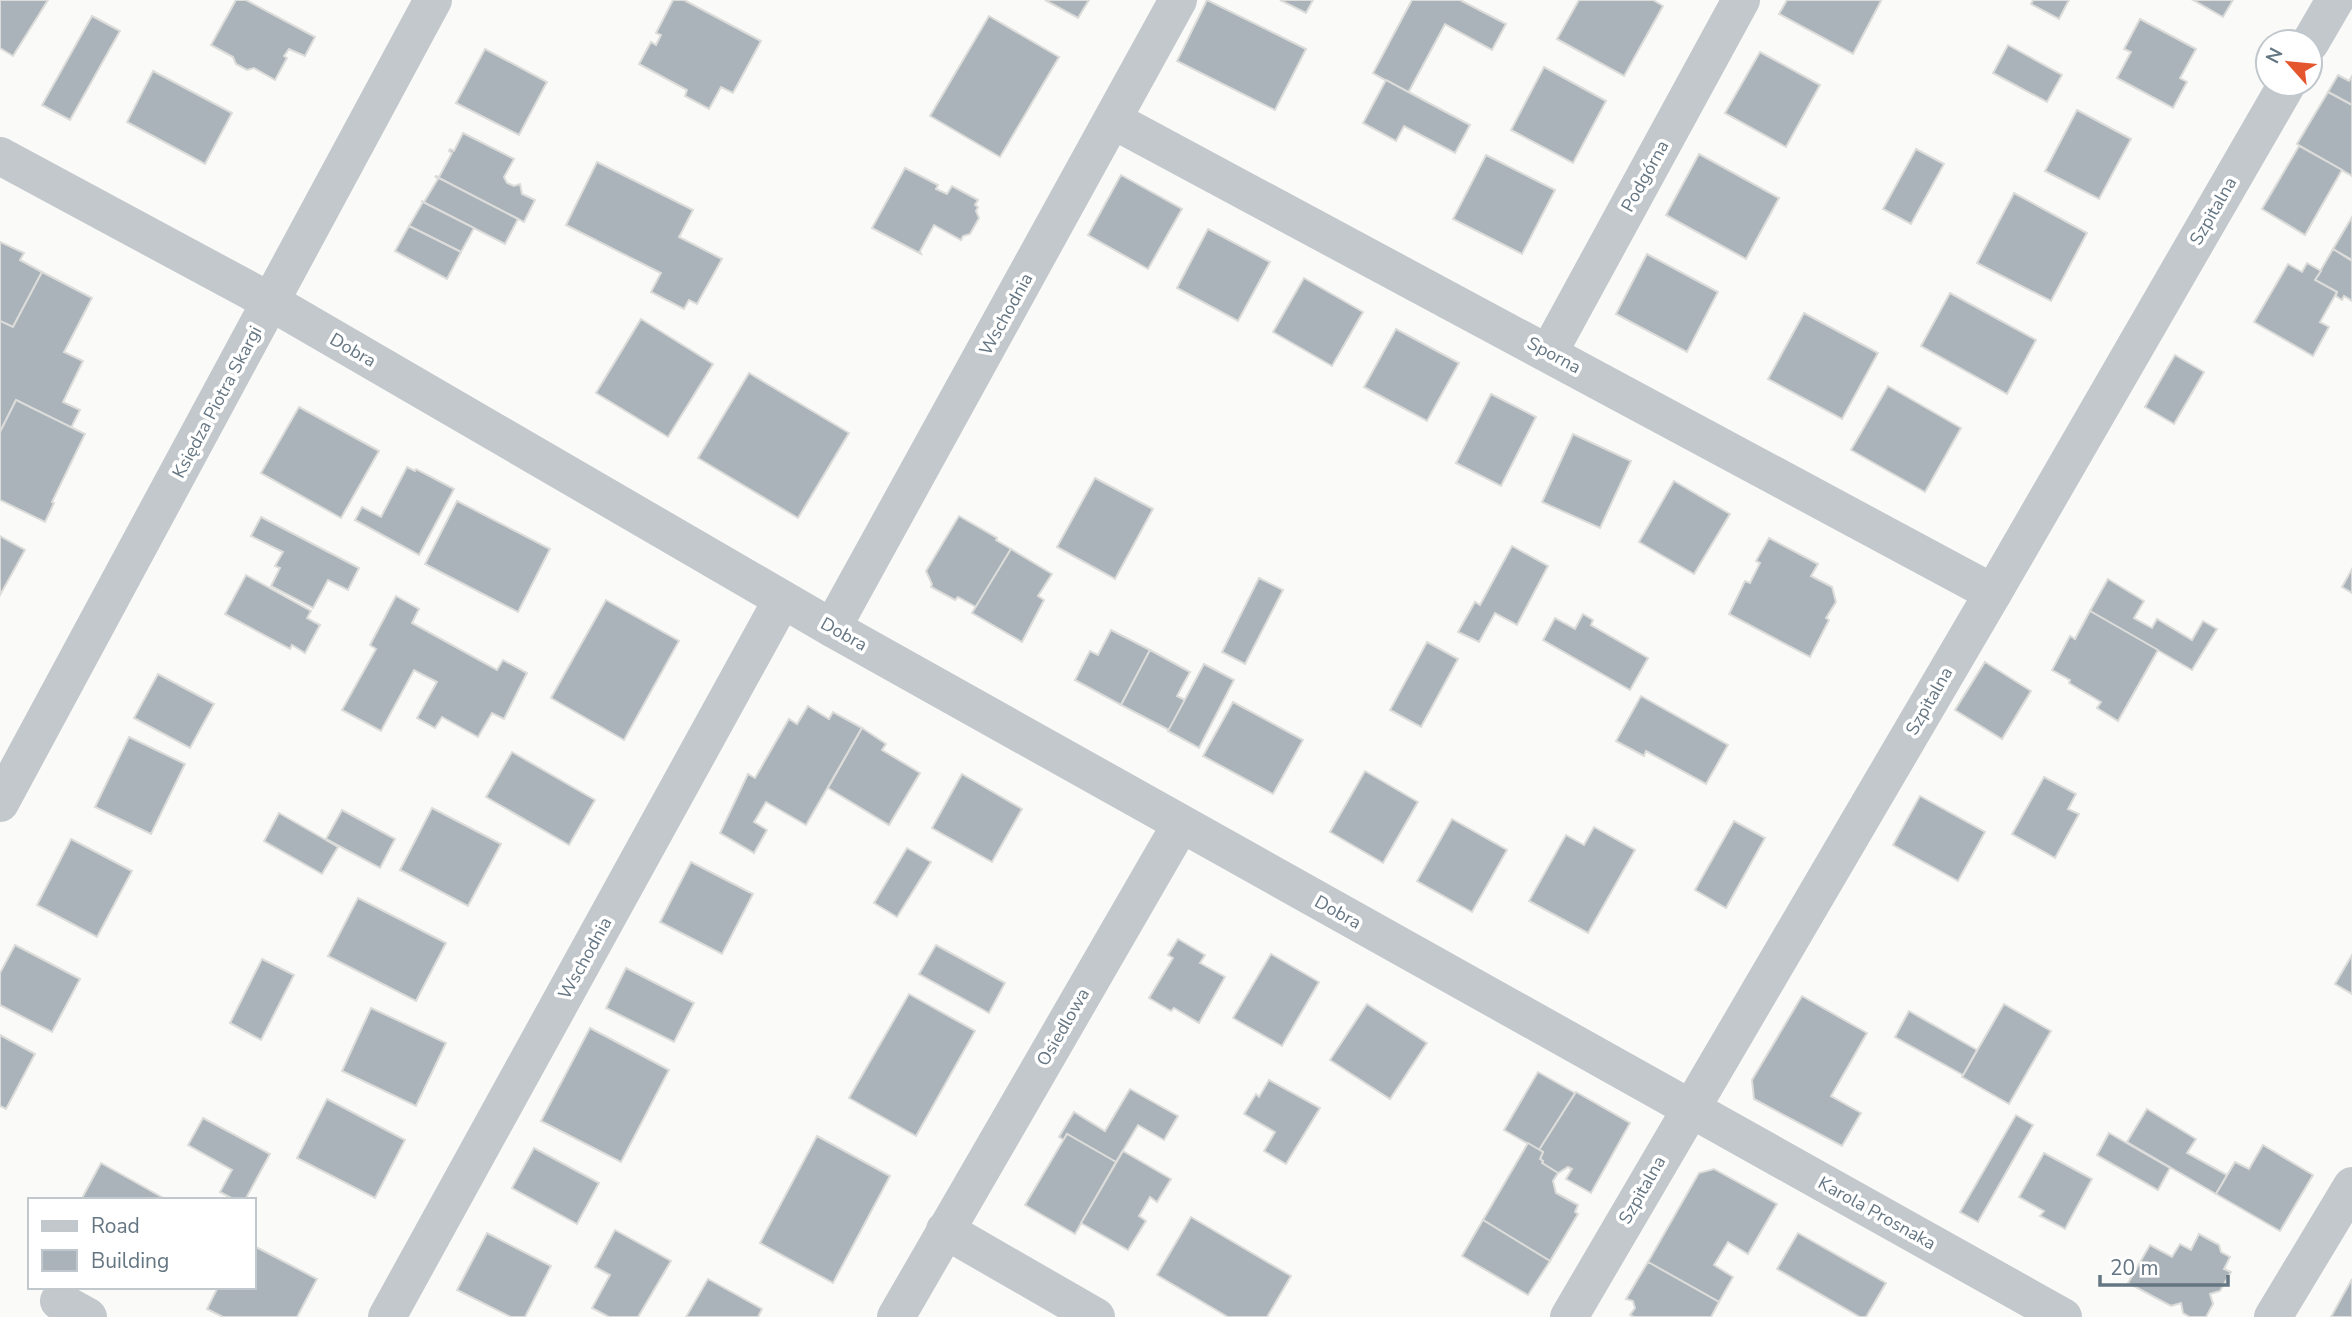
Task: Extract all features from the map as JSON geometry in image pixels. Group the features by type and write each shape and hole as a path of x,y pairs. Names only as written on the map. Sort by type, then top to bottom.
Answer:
{"street":[{"name":"Księdza Piotra Skargi","path":"0,803 433,0"},
{"name":"Wschodnia","path":"832,628 1178,0"},
{"name":"Podgórna","path":"1549,352 1741,0"},
{"path":"2319,28 2335,0"},
{"name":"Szpitalna","path":"1569,1317 2279,98"},
{"name":"Sporna","path":"1113,120 1993,593"},
{"name":"Dobra","path":"0,156 271,302 782,600 1690,1108"},
{"name":"Wschodnia","path":"387,1317 782,600"},
{"name":"Osiedlowa","path":"896,1317 1181,824"},
{"name":"Karola Prosnaka","path":"1690,1108 2063,1317"},
{"path":"2273,1317 2352,1186"},
{"path":"945,1230 1096,1317"}],"building":[{"path":"0,0 48,0 13,56 0,48"},
{"path":"236,0 246,0 315,37 305,56 289,49 275,80 254,68 247,70 236,64 233,57 211,45"},
{"path":"673,0 684,0 761,41 733,93 721,87 709,109 685,96 687,90 639,64 651,42 656,45 661,35 656,33"},
{"path":"1045,0 1089,0 1078,18"},
{"path":"1207,0 1306,49 1275,110 1177,61"},
{"path":"1280,0 1313,0 1306,13"},
{"path":"1412,0 1460,0 1506,24 1492,50 1445,24 1408,93 1373,73"},
{"path":"1579,0 1653,0 1663,6 1624,76 1557,39"},
{"path":"1787,0 1881,1 1853,54 1779,14"},
{"path":"2033,0 2069,0 2059,19 2031,4"},
{"path":"2193,0 2233,0 2223,17"},
{"path":"92,16 120,31 70,120 42,105"},
{"path":"989,16 1059,57 1000,157 930,116"},
{"path":"2140,19 2196,49 2180,78 2187,82 2173,108 2117,78 2131,52 2124,49"},
{"path":"2008,45 2062,75 2047,102 1993,73"},
{"path":"485,49 547,82 519,135 456,103"},
{"path":"1760,52 1820,85 1786,147 1725,113"},
{"path":"1544,67 1606,101 1573,163 1511,130"},
{"path":"153,71 232,113 205,164 127,122"},
{"path":"2338,75 2349,81 2352,76 2352,105 2328,92"},
{"path":"1386,80 1470,125 1455,153 1404,126 1396,141 1363,123"},
{"path":"2328,92 2352,105 2352,176 2297,144"},
{"path":"2077,110 2131,139 2099,199 2045,171"},
{"path":"463,133 514,159 504,177 507,183 514,186 520,184 522,194 535,200 524,222 435,176 439,177 452,153 450,149 454,151"},
{"path":"2299,146 2342,170 2305,235 2262,209"},
{"path":"1916,149 1944,164 1911,224 1883,209"},
{"path":"1699,154 1779,198 1746,259 1666,215"},
{"path":"1486,155 1555,190 1522,254 1453,219"},
{"path":"597,162 693,210 679,237 722,259 697,304 689,300 684,309 651,292 661,273 566,225"},
{"path":"905,168 938,185 936,189 947,194 952,186 978,200 975,205 978,207 976,211 979,218 970,234 963,236 961,240 934,225 920,251 921,254 872,228"},
{"path":"1121,175 1182,209 1148,269 1088,235"},
{"path":"435,176 518,219 505,244 421,201 424,202 438,179"},
{"path":"2014,193 2087,233 2051,301 1977,263"},
{"path":"423,202 474,228 461,252 409,226"},
{"path":"2352,217 2352,260 2333,249"},
{"path":"409,226 461,252 447,279 395,251"},
{"path":"1208,229 1270,262 1238,321 1177,288"},
{"path":"0,242 24,253 20,260 42,272 13,327 0,321"},
{"path":"2333,249 2352,261 2352,301 2344,296 2342,300 2336,296 2337,292 2315,280"},
{"path":"1647,254 1718,292 1687,352 1616,314"},
{"path":"2307,263 2321,271 2315,280 2337,292 2320,322 2329,327 2313,356 2254,322 2288,264 2302,272"},
{"path":"42,272 92,298 64,352 83,361 63,402 80,410 71,428 16,400 0,432 0,321 13,327"},
{"path":"1304,278 1363,312 1332,366 1273,332"},
{"path":"1950,293 2036,340 2007,394 1921,346"},
{"path":"1804,313 1878,353 1842,419 1768,379"},
{"path":"641,319 713,364 668,437 596,393"},
{"path":"1396,329 1459,363 1427,421 1364,387"},
{"path":"2175,355 2204,372 2174,424 2145,407"},
{"path":"749,373 849,433 798,518 698,458"},
{"path":"1888,386 1961,428 1925,492 1851,450"},
{"path":"1491,394 1536,417 1501,486 1456,463"},
{"path":"16,400 85,434 45,522 0,500 0,432"},
{"path":"299,407 379,451 341,518 261,473"},
{"path":"1573,434 1631,461 1600,528 1542,502"},
{"path":"407,467 454,489 419,555 355,520 362,507 381,517"},
{"path":"1095,478 1153,509 1115,579 1057,547"},
{"path":"1674,481 1730,514 1694,574 1639,542"},
{"path":"457,501 550,549 518,612 425,564"},
{"path":"959,516 1011,549 976,607 958,597 955,600 931,587 926,571"},
{"path":"261,517 359,568 348,590 328,580 313,608 271,586 280,568 275,566 283,552 251,536"},
{"path":"0,536 25,550 0,595"},
{"path":"1769,538 1818,564 1811,576 1832,587 1836,602 1826,618 1829,620 1810,657 1729,614 1745,581 1750,583 1760,563 1756,561"},
{"path":"1512,546 1548,566 1517,625 1495,613 1479,642 1458,632 1475,602 1480,605"},
{"path":"1011,549 1052,574 1038,596 1044,600 1022,642 972,613"},
{"path":"2352,569 2352,593 2342,587"},
{"path":"246,575 311,611 307,618 320,625 305,653 292,645 290,649 225,614"},
{"path":"1259,578 1283,590 1245,664 1222,652"},
{"path":"2108,579 2144,601 2134,618 2152,628 2157,619 2192,640 2203,621 2217,629 2192,670 2090,611"},
{"path":"396,596 419,609 412,623 497,670 503,660 527,673 504,719 492,713 478,737 442,717 435,728 417,718 437,682 414,670 381,731 342,710 376,649 370,645"},
{"path":"606,600 679,641 624,740 551,698"},
{"path":"2090,611 2158,650 2118,721 2097,708 2101,702 2052,670 2070,636 2075,639"},
{"path":"1583,614 1593,620 1591,625 1648,658 1630,690 1543,640 1555,618 1575,629"},
{"path":"1111,630 1150,650 1121,705 1075,680 1090,651 1098,655"},
{"path":"1427,642 1458,659 1421,727 1390,710"},
{"path":"1150,650 1190,672 1177,696 1185,700 1169,730 1121,705"},
{"path":"1985,662 2031,691 2002,739 1955,710"},
{"path":"1204,664 1234,680 1199,748 1168,731"},
{"path":"158,674 214,704 190,748 134,718"},
{"path":"1641,696 1728,745 1706,784 1646,751 1644,756 1616,741"},
{"path":"1233,702 1303,740 1273,794 1203,756"},
{"path":"808,706 829,719 833,712 862,728 806,825 766,802 754,822 767,830 754,853 720,833 748,774 755,778 789,719 797,724"},
{"path":"862,728 886,744 882,750 920,773 889,825 828,788"},
{"path":"129,737 185,764 151,834 95,807"},
{"path":"512,752 595,800 569,845 486,797"},
{"path":"1365,771 1418,802 1383,863 1330,832"},
{"path":"962,774 1022,809 992,862 932,828"},
{"path":"2044,777 2076,794 2068,809 2079,814 2055,858 2012,834"},
{"path":"1920,796 1985,832 1958,881 1893,845"},
{"path":"432,808 501,844 468,906 400,870"},
{"path":"342,810 395,839 380,868 326,839"},
{"path":"279,813 338,847 322,874 264,841"},
{"path":"1452,819 1507,850 1472,912 1417,881"},
{"path":"1734,821 1765,838 1726,908 1695,890"},
{"path":"1594,827 1635,850 1588,933 1529,901 1566,835 1584,845"},
{"path":"71,839 132,871 97,937 37,905"},
{"path":"907,848 931,862 897,917 874,903"},
{"path":"691,862 753,894 722,954 660,922"},
{"path":"358,898 446,943 416,1001 328,956"},
{"path":"1178,939 1205,955 1200,963 1225,977 1199,1023 1174,1008 1171,1011 1149,998 1173,958 1168,955"},
{"path":"15,945 80,979 52,1032 0,1005 0,973"},
{"path":"936,945 1005,983 989,1013 919,974"},
{"path":"1271,954 1319,982 1282,1046 1233,1018"},
{"path":"2352,955 2352,994 2335,984"},
{"path":"262,959 294,975 261,1040 230,1023"},
{"path":"626,968 694,1003 674,1042 606,1008"},
{"path":"909,994 975,1031 916,1136 849,1098"},
{"path":"1802,996 1867,1033 1831,1096 1861,1113 1842,1146 1754,1099 1752,1080"},
{"path":"1367,1004 1427,1043 1390,1099 1330,1060"},
{"path":"2004,1004 2051,1031 2009,1104 1962,1077"},
{"path":"371,1008 446,1043 416,1106 342,1071"},
{"path":"1909,1011 1977,1050 1963,1075 1895,1037"},
{"path":"590,1028 669,1070 621,1162 541,1121"},
{"path":"0,1035 35,1054 6,1109 0,1106"},
{"path":"1538,1072 1575,1093 1539,1150 1504,1130"},
{"path":"1269,1080 1320,1108 1286,1164 1264,1151 1275,1132 1244,1114 1256,1094 1259,1097"},
{"path":"1130,1089 1178,1116 1164,1140 1138,1125 1116,1162 1067,1134 1064,1140 1059,1137 1074,1112 1105,1131"},
{"path":"1576,1092 1630,1123 1591,1193 1566,1179 1572,1169 1568,1167 1558,1173 1540,1159 1543,1152 1539,1150"},
{"path":"327,1099 405,1140 375,1198 297,1158"},
{"path":"2147,1109 2196,1139 2187,1153 2227,1175 2216,1194 2127,1142"},
{"path":"2016,1115 2033,1125 1978,1222 1960,1212"},
{"path":"203,1118 270,1154 246,1198 231,1198 220,1192 232,1170 188,1145"},
{"path":"2109,1133 2170,1168 2158,1190 2097,1155"},
{"path":"1067,1134 1116,1162 1075,1234 1025,1205"},
{"path":"817,1136 890,1176 833,1283 760,1243"},
{"path":"1528,1143 1543,1152 1540,1159 1542,1163 1558,1173 1553,1181 1556,1193 1578,1205 1575,1212 1578,1214 1550,1261 1483,1220"},
{"path":"2263,1145 2313,1175 2280,1231 2216,1194 2235,1162 2249,1169"},
{"path":"534,1148 599,1183 577,1224 512,1188"},
{"path":"1123,1151 1171,1179 1157,1202 1150,1197 1139,1216 1146,1221 1128,1250 1081,1223"},
{"path":"2044,1153 2092,1179 2065,1229 2040,1216 2044,1211 2019,1197"},
{"path":"101,1163 163,1198 82,1198"},
{"path":"1714,1169 1777,1204 1748,1254 1728,1242 1714,1265 1733,1277 1719,1302 1648,1262 1699,1173"},
{"path":"1191,1217 1291,1276 1267,1317 1228,1317 1157,1275"},
{"path":"1483,1220 1550,1261 1528,1295 1462,1256"},
{"path":"615,1230 671,1261 638,1317 609,1317 592,1308 610,1275 595,1267"},
{"path":"487,1233 551,1266 525,1317 511,1317 457,1290"},
{"path":"1798,1233 1886,1283 1866,1317 1860,1317 1777,1269"},
{"path":"2199,1234 2219,1245 2221,1252 2230,1257 2224,1269 2231,1272 2220,1291 2210,1294 2213,1304 2206,1317 2190,1317 2183,1313 2181,1303 2171,1306 2128,1283 2150,1245 2172,1257 2180,1244 2191,1250"},
{"path":"256,1247 317,1279 297,1317 223,1317 207,1309 217,1289 256,1289"},
{"path":"1648,1262 1719,1302 1711,1317 1630,1315 1635,1308 1633,1301 1626,1299"},
{"path":"708,1279 762,1309 758,1317 686,1317"},
{"path":"2352,1279 2352,1317 2331,1317"}]}
